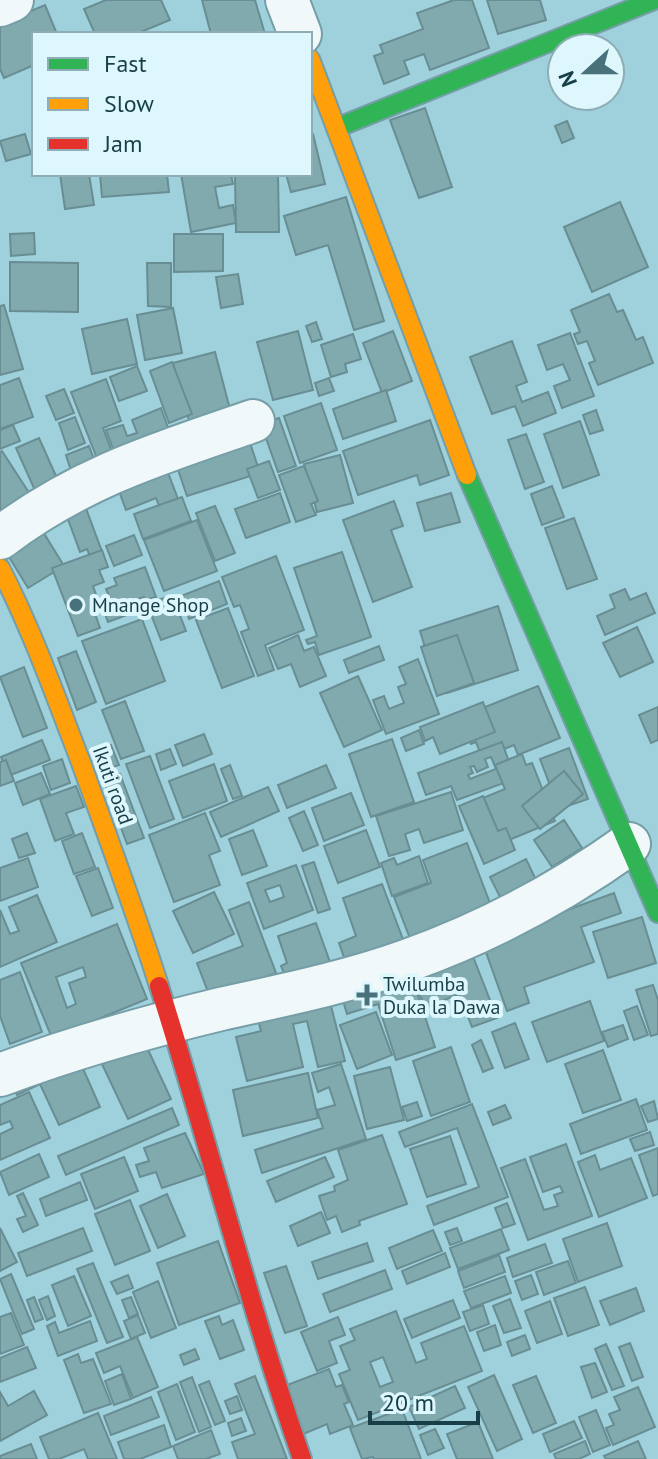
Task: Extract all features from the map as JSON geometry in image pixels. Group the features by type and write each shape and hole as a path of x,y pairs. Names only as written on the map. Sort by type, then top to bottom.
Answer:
{"street":[{"path":"0,5 12,0"},
{"path":"287,0 299,32"},
{"path":"336,128 654,0"},
{"path":"312,64 477,501 658,913"},
{"path":"0,538 36,511 92,480 166,450 253,421"},
{"name":"Ikuti road","path":"0,568 27,621 133,904 245,1271 268,1361 302,1459"},
{"path":"0,1075 90,1044 351,978 410,960 570,885 629,844"}],"building":[{"path":"106,0 161,0 170,20 141,32 94,32 84,9"},
{"path":"202,0 255,0 264,32 210,32"},
{"path":"454,0 472,0 489,48 430,70 424,54 404,61 409,74 384,84 374,56 383,53 380,45 423,29 417,13"},
{"path":"487,0 540,0 546,20 498,34"},
{"path":"45,5 56,32 32,32 32,66 4,78 0,69 0,24"},
{"path":"425,108 452,187 419,198 390,120"},
{"path":"567,121 574,138 562,143 555,126"},
{"path":"25,134 31,154 6,161 0,141"},
{"path":"312,134 325,184 291,192 287,176 312,176"},
{"path":"60,176 89,176 94,205 65,209"},
{"path":"100,176 167,176 169,192 102,197"},
{"path":"181,176 231,176 233,184 215,187 219,208 233,205 236,223 191,232"},
{"path":"235,176 278,176 279,232 236,232"},
{"path":"346,197 384,321 354,330 328,245 296,255 284,216"},
{"path":"620,202 648,267 592,292 564,227"},
{"path":"34,233 35,254 11,256 10,234"},
{"path":"174,234 223,234 223,271 174,272"},
{"path":"10,262 78,263 78,312 10,311"},
{"path":"147,263 171,263 171,307 148,306"},
{"path":"238,274 243,304 221,308 216,277"},
{"path":"609,294 617,312 623,310 636,340 643,337 653,363 598,385 589,363 595,361 587,341 578,344 574,334 580,332 571,310"},
{"path":"4,305 23,369 0,375 0,306"},
{"path":"173,308 182,353 145,360 137,315"},
{"path":"127,319 137,364 92,374 82,329"},
{"path":"316,322 322,339 312,342 306,326"},
{"path":"298,331 313,390 273,400 257,342"},
{"path":"393,331 412,381 382,393 363,343"},
{"path":"570,333 594,396 562,408 554,386 570,380 563,364 547,370 538,345"},
{"path":"353,334 361,359 345,364 347,372 331,377 321,345"},
{"path":"512,341 527,382 516,386 522,402 548,392 556,413 523,426 515,406 492,414 470,357"},
{"path":"215,352 231,413 190,424 173,363"},
{"path":"172,362 192,414 169,423 150,371"},
{"path":"137,366 147,391 119,401 110,377"},
{"path":"19,378 33,417 0,429 0,385"},
{"path":"329,378 334,391 319,396 315,383"},
{"path":"106,379 121,421 103,428 113,455 98,461 71,392"},
{"path":"64,389 74,413 56,420 46,396"},
{"path":"386,390 396,421 343,439 333,409"},
{"path":"321,403 337,450 300,463 284,416"},
{"path":"161,408 171,436 116,457 106,430 123,425 127,436 137,433 132,420"},
{"path":"596,410 603,430 590,434 583,415"},
{"path":"75,417 85,443 68,450 59,423"},
{"path":"279,418 296,466 278,472 261,424"},
{"path":"430,420 449,475 420,485 417,475 358,495 343,451"},
{"path":"580,421 599,475 563,488 544,434"},
{"path":"13,425 20,441 0,449 0,430"},
{"path":"247,434 260,473 187,496 174,458"},
{"path":"526,434 544,482 525,489 508,440"},
{"path":"39,438 60,485 37,495 16,448"},
{"path":"89,446 96,465 72,474 66,455"},
{"path":"0,452 35,502 0,515"},
{"path":"340,455 353,503 317,512 304,464"},
{"path":"269,461 280,490 258,498 247,469"},
{"path":"164,462 178,499 159,506 156,498 126,510 115,480"},
{"path":"304,466 318,501 311,504 316,515 296,522 279,475"},
{"path":"552,486 564,517 542,525 531,494"},
{"path":"280,493 290,522 246,538 235,509"},
{"path":"451,493 460,522 425,531 417,503"},
{"path":"81,495 104,557 92,561 87,549 80,552 62,503"},
{"path":"182,497 191,521 143,539 134,514"},
{"path":"394,501 403,526 391,530 412,587 373,602 343,520"},
{"path":"215,506 235,553 215,561 196,513"},
{"path":"574,518 597,579 567,589 545,528"},
{"path":"197,520 217,571 164,591 144,540"},
{"path":"37,522 64,566 28,588 1,544"},
{"path":"134,535 142,555 114,566 106,546"},
{"path":"102,550 108,567 99,570 104,582 93,586 98,600 91,602 100,628 78,636 52,568"},
{"path":"342,552 371,637 319,655 315,642 308,644 306,640 317,636 294,568"},
{"path":"276,556 304,630 265,645 274,670 258,676 241,632 249,629 240,605 234,607 222,577"},
{"path":"145,567 156,597 135,600 138,611 108,622 100,601 110,598 106,589 117,585 114,578"},
{"path":"219,581 227,604 189,619 181,596"},
{"path":"625,589 630,600 646,593 655,613 605,635 597,616 615,608 610,595"},
{"path":"172,595 186,631 161,640 147,604"},
{"path":"498,606 518,670 447,693 439,668 432,670 420,631"},
{"path":"228,608 254,676 222,688 196,620"},
{"path":"142,619 165,681 106,704 82,641"},
{"path":"637,627 653,662 620,677 603,643"},
{"path":"298,635 304,651 314,647 326,676 300,687 291,664 278,669 269,648"},
{"path":"457,635 474,683 437,696 421,647"},
{"path":"379,646 384,660 349,673 344,660"},
{"path":"76,651 96,702 77,710 58,658"},
{"path":"418,659 439,714 386,734 373,700 384,696 389,709 404,703 398,687 406,684 399,667"},
{"path":"24,667 47,728 23,737 0,677"},
{"path":"358,676 382,730 344,747 320,693"},
{"path":"538,686 560,738 518,755 514,745 482,758 476,742 471,744 460,717"},
{"path":"125,701 144,751 121,759 102,710"},
{"path":"483,702 495,732 440,754 433,737 425,741 420,727"},
{"path":"658,707 658,740 651,743 639,715"},
{"path":"419,730 424,744 406,751 401,738"},
{"path":"204,734 212,754 183,766 175,745"},
{"path":"392,739 414,802 371,817 349,754"},
{"path":"42,740 50,760 8,776 1,757"},
{"path":"502,742 515,779 457,800 451,786 426,795 418,773","holes":["491,757 496,769 470,779 468,775 473,773 470,767 474,766 477,772 488,767 485,759"]},
{"path":"111,745 119,765 98,772 91,753"},
{"path":"569,748 588,799 559,809 540,759"},
{"path":"170,749 176,764 161,770 156,754"},
{"path":"522,754 526,765 532,763 555,821 499,844 488,818 482,820 478,809 487,806 483,798 505,789 495,765"},
{"path":"150,756 174,819 150,828 126,764"},
{"path":"62,759 70,783 51,790 43,766"},
{"path":"6,760 14,781 0,786 0,762"},
{"path":"214,764 227,801 183,818 169,781"},
{"path":"230,765 242,796 233,799 221,769"},
{"path":"326,765 336,788 287,808 278,785"},
{"path":"564,771 583,794 540,829 522,806"},
{"path":"41,773 50,794 23,805 15,783"},
{"path":"120,774 144,838 127,844 103,779"},
{"path":"76,786 84,807 66,813 74,834 55,841 40,799"},
{"path":"268,787 279,811 221,837 210,812"},
{"path":"451,792 463,830 424,843 419,829 405,834 410,850 389,856 376,816"},
{"path":"351,793 364,825 324,841 312,808"},
{"path":"483,796 498,831 506,828 515,850 484,864 459,806"},
{"path":"304,811 318,845 303,851 289,818"},
{"path":"205,813 220,851 209,855 220,885 174,902 149,835"},
{"path":"564,820 582,848 552,867 534,840"},
{"path":"253,830 267,866 242,875 229,839"},
{"path":"366,830 380,867 338,883 324,846"},
{"path":"27,833 35,853 19,858 12,839"},
{"path":"82,833 95,867 74,874 62,841"},
{"path":"467,843 493,911 411,941 394,897 431,883 423,860"},
{"path":"419,856 428,883 392,896 381,863 394,858 397,865"},
{"path":"28,858 38,887 0,901 0,868"},
{"path":"526,859 537,882 501,899 490,877"},
{"path":"314,862 330,909 318,913 302,866"},
{"path":"296,865 313,910 264,929 247,883","holes":["280,885 284,897 270,902 265,890"]},
{"path":"98,868 113,908 92,916 76,876"},
{"path":"382,884 404,942 346,963 339,943 356,936 343,898"},
{"path":"214,892 234,934 193,953 173,911"},
{"path":"614,893 621,913 581,927 594,962 524,987 529,1003 507,1011 482,941"},
{"path":"37,895 57,942 0,967 0,910 10,934 19,931 9,907"},
{"path":"249,902 276,973 210,997 197,963 243,946 229,910"},
{"path":"642,917 656,963 608,978 593,932"},
{"path":"316,923 331,965 287,980 281,966 287,963 278,936"},
{"path":"117,924 147,999 52,1038 21,963","holes":["83,967 86,977 69,983 76,1004 67,1008 56,977"]},
{"path":"472,954 497,1018 472,1027 459,994 425,1008 413,977"},
{"path":"410,971 435,1047 396,1060 378,1004 347,1014 341,994"},
{"path":"20,972 42,1032 10,1044 0,1016 0,980"},
{"path":"653,985 658,1000 658,1034 651,1036 636,990"},
{"path":"328,994 345,1061 318,1067 307,1021 293,1024 303,1067 247,1081 236,1037 261,1031 256,1011"},
{"path":"590,1001 604,1041 547,1062 532,1022"},
{"path":"637,1006 648,1035 634,1040 624,1011"},
{"path":"376,1012 392,1055 357,1069 340,1025"},
{"path":"515,1023 529,1059 505,1068 492,1032"},
{"path":"623,1025 628,1039 608,1047 602,1032"},
{"path":"481,1040 493,1068 483,1072 472,1045"},
{"path":"144,1041 171,1099 128,1119 101,1062"},
{"path":"451,1047 470,1102 431,1116 413,1061"},
{"path":"603,1050 621,1100 583,1113 565,1064"},
{"path":"77,1055 100,1107 59,1125 40,1084 17,1095 12,1084"},
{"path":"341,1064 366,1139 262,1173 255,1150 323,1128 317,1110 335,1105 329,1087 318,1092 312,1073"},
{"path":"390,1067 404,1120 367,1129 354,1076"},
{"path":"308,1073 318,1118 243,1136 233,1090"},
{"path":"29,1092 50,1138 0,1160 0,1134 13,1128 10,1121 0,1125 0,1105"},
{"path":"636,1099 647,1130 581,1154 570,1124"},
{"path":"654,1101 658,1119 648,1122 641,1106"},
{"path":"417,1102 422,1116 407,1121 402,1107"},
{"path":"472,1104 508,1197 434,1225 427,1206 479,1187 457,1128 405,1147 399,1132"},
{"path":"505,1105 511,1118 493,1125 488,1112"},
{"path":"172,1108 179,1125 66,1175 58,1156"},
{"path":"650,1132 654,1145 635,1151 630,1139"},
{"path":"185,1133 204,1174 162,1188 156,1172 140,1177 136,1165 149,1161 144,1148"},
{"path":"382,1135 407,1204 359,1221 360,1225 342,1232 336,1216 327,1220 319,1196 335,1191 334,1186 348,1180 338,1150"},
{"path":"450,1136 466,1184 427,1197 410,1149"},
{"path":"566,1144 592,1216 528,1240 501,1168 525,1159 544,1210 558,1206 554,1195 563,1192 560,1186 543,1192 530,1157"},
{"path":"658,1148 658,1194 653,1196 639,1155"},
{"path":"39,1154 49,1177 9,1195 0,1172"},
{"path":"595,1155 600,1170 631,1158 647,1198 599,1217 578,1162"},
{"path":"124,1157 138,1191 95,1209 81,1174"},
{"path":"325,1157 334,1177 276,1202 267,1181"},
{"path":"80,1182 87,1200 46,1216 40,1199"},
{"path":"23,1193 38,1225 23,1232 17,1219 26,1216 17,1196"},
{"path":"167,1194 185,1236 158,1248 140,1206"},
{"path":"130,1200 150,1251 115,1265 95,1214"},
{"path":"507,1203 515,1224 503,1228 495,1208"},
{"path":"321,1212 330,1233 298,1246 290,1226"},
{"path":"607,1223 622,1266 578,1282 563,1239"},
{"path":"0,1228 17,1262 0,1271"},
{"path":"83,1228 92,1251 27,1276 18,1253"},
{"path":"457,1228 462,1241 450,1245 445,1232"},
{"path":"501,1229 509,1250 458,1269 450,1248"},
{"path":"433,1230 442,1251 397,1269 389,1248"},
{"path":"218,1241 240,1303 179,1325 157,1263"},
{"path":"367,1243 373,1261 318,1279 312,1262"},
{"path":"545,1244 552,1263 513,1277 507,1258"},
{"path":"445,1253 450,1267 407,1284 402,1271"},
{"path":"499,1255 505,1272 464,1288 458,1271"},
{"path":"568,1261 576,1283 544,1295 536,1272"},
{"path":"93,1263 123,1337 107,1343 77,1269"},
{"path":"286,1266 307,1326 285,1333 264,1273"},
{"path":"385,1270 392,1289 330,1312 323,1294"},
{"path":"11,1274 34,1329 22,1334 0,1279"},
{"path":"128,1275 133,1288 117,1294 111,1282"},
{"path":"531,1275 538,1294 522,1300 515,1281"},
{"path":"74,1276 91,1316 68,1326 52,1285"},
{"path":"505,1276 511,1293 471,1308 464,1291"},
{"path":"158,1281 176,1328 151,1338 133,1292"},
{"path":"585,1287 599,1325 568,1336 554,1298"},
{"path":"636,1288 644,1311 610,1325 600,1301"},
{"path":"48,1296 55,1316 47,1320 39,1300"},
{"path":"34,1297 43,1319 35,1322 27,1300"},
{"path":"131,1297 138,1314 129,1318 122,1300"},
{"path":"510,1299 521,1328 504,1333 493,1306"},
{"path":"453,1300 460,1318 412,1338 404,1319"},
{"path":"550,1301 562,1334 537,1343 525,1311"},
{"path":"483,1305 489,1324 470,1331 463,1312"},
{"path":"396,1311 416,1363 427,1359 421,1343 464,1326 482,1371 358,1420 339,1374 350,1370 340,1346 355,1340 350,1329","holes":["383,1357 393,1382 380,1387 370,1362"]},
{"path":"11,1313 24,1345 0,1354 0,1317"},
{"path":"138,1315 145,1333 131,1339 124,1321"},
{"path":"219,1316 222,1325 233,1320 244,1350 220,1359 205,1321"},
{"path":"338,1317 345,1335 329,1341 337,1363 317,1371 301,1332"},
{"path":"90,1321 97,1341 58,1356 47,1326 55,1322 59,1333"},
{"path":"495,1325 501,1345 484,1351 477,1332"},
{"path":"525,1335 530,1349 512,1356 507,1342"},
{"path":"137,1337 158,1387 133,1398 120,1366 104,1373 96,1353"},
{"path":"630,1343 643,1377 632,1381 619,1347"},
{"path":"606,1344 624,1386 612,1390 595,1349"},
{"path":"27,1347 36,1368 0,1382 0,1358"},
{"path":"195,1349 199,1359 184,1365 180,1355"},
{"path":"78,1354 81,1363 93,1359 111,1404 84,1413 64,1360"},
{"path":"595,1363 607,1392 592,1398 581,1367"},
{"path":"329,1369 336,1387 342,1385 349,1402 344,1404 353,1425 330,1434 327,1424 301,1435 282,1387"},
{"path":"122,1374 131,1399 114,1405 105,1381"},
{"path":"494,1375 522,1439 497,1451 468,1387"},
{"path":"255,1376 287,1459 238,1459 232,1442 255,1434 235,1384"},
{"path":"536,1376 556,1423 533,1433 513,1385"},
{"path":"192,1377 211,1427 199,1432 180,1382"},
{"path":"209,1381 225,1421 215,1425 199,1385"},
{"path":"177,1384 195,1432 176,1440 158,1392"},
{"path":"455,1386 465,1408 419,1429 409,1407"},
{"path":"638,1387 655,1427 613,1445 606,1428 614,1425 609,1414 620,1410 614,1397"},
{"path":"34,1391 47,1415 0,1441 0,1392 8,1406"},
{"path":"237,1396 242,1410 230,1414 225,1401"},
{"path":"151,1397 159,1417 111,1435 104,1416"},
{"path":"402,1409 421,1459 362,1459 350,1428"},
{"path":"596,1410 610,1445 593,1452 579,1417"},
{"path":"98,1413 117,1459 88,1459 84,1449 59,1459 49,1459 40,1437"},
{"path":"241,1418 246,1431 232,1436 228,1423"},
{"path":"574,1421 582,1438 550,1452 543,1434"},
{"path":"478,1422 493,1459 457,1459 447,1434"},
{"path":"164,1425 171,1447 140,1459 124,1459 118,1442"},
{"path":"435,1429 444,1448 428,1455 420,1435"},
{"path":"211,1430 220,1454 206,1459 178,1459 173,1446"},
{"path":"585,1441 590,1454 579,1459 556,1459 554,1454"},
{"path":"638,1441 646,1459 606,1459 604,1456"},
{"path":"31,1444 37,1459 0,1459 0,1456"}],"traffic: fast":[{"path":"336,128 654,0"},
{"path":"467,475 658,913"}],"traffic: slow":[{"path":"312,64 467,475"},
{"path":"0,568 33,639 80,760 159,986"}],"traffic: jam":[{"path":"159,986 302,1459"}],"place":[{"name":"Mnange Shop","path":"76,605"},
{"name":"Twilumba Duka la Dawa","path":"367,995"}]}
